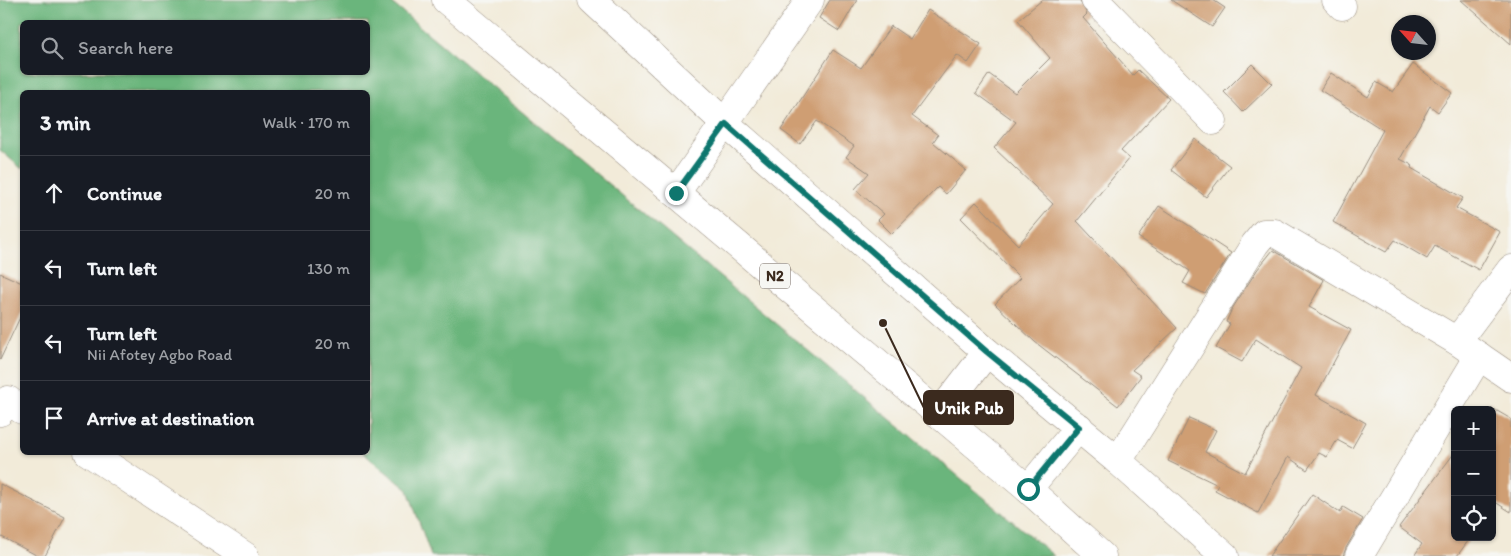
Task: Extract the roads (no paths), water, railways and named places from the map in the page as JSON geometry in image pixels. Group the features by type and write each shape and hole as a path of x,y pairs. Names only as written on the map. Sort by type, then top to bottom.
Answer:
{"main road":[{"name":"N2","path":"446,0 1028,489 1102,556"},
{"path":"592,0 726,124 987,352 1079,427 1225,556"},
{"path":"676,193 726,124 810,0"},
{"path":"1095,0 1213,121"},
{"path":"1118,461 1255,244 1264,233 1280,236 1457,341 1511,378"},
{"path":"1457,341 1511,269"},
{"path":"938,414 987,352"},
{"path":"1359,556 1479,356"},
{"path":"0,412 8,400 20,409"},
{"path":"1028,489 1079,427"},
{"path":"93,455 245,556"}],"place":[{"name":"Unik Pub","path":"883,323"}]}
